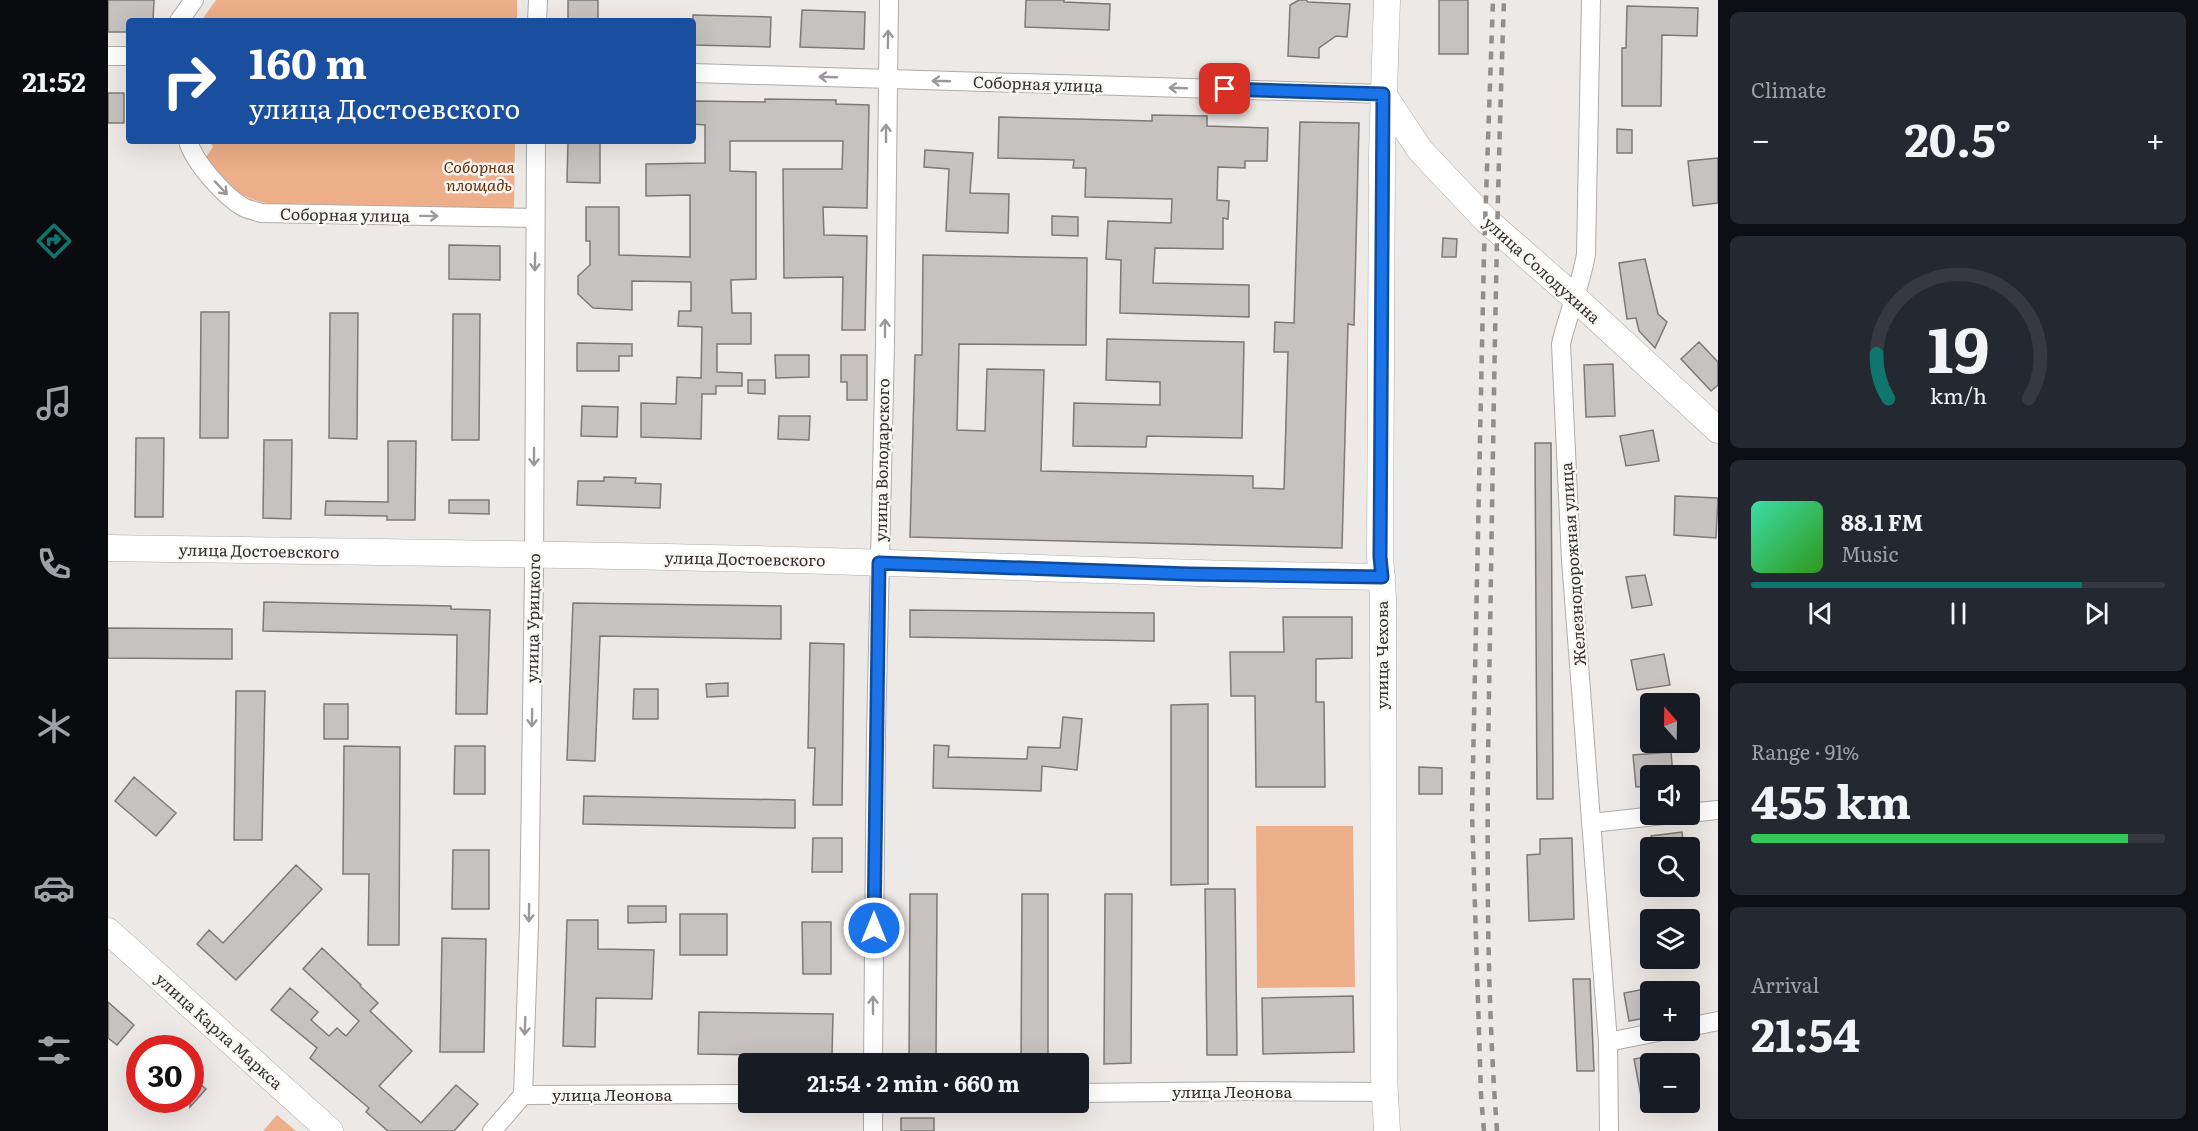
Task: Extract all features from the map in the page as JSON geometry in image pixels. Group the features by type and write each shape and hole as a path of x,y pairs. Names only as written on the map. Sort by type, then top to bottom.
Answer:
{"street":[{"path":"181,18 194,0"},
{"path":"537,18 538,0"},
{"name":"улица Володарского","path":"873,1053 879,563 885,344 886,79 889,0"},
{"name":"улица Чехова","path":"1387,0 1382,153 1380,557 1387,1131"},
{"name":"Железнодорожная улица","path":"1591,0 1586,254 1583,276 1567,317 1561,344 1571,560 1608,1042 1609,1131"},
{"path":"108,56 126,56"},
{"name":"Соборная улица","path":"696,73 1383,94"},
{"name":"улица Солодухина","path":"1383,94 1420,150 1486,220 1575,298 1718,430"},
{"path":"1382,153 1399,143 1409,144 1420,150"},
{"name":"Соборная улица","path":"190,144 205,170 225,194 243,207 261,213 535,218"},
{"name":"улица Урицкого","path":"523,1095 529,927 536,144"},
{"name":"улица Достоевского","path":"108,548 534,555 879,563 1189,574 1382,577"},
{"path":"1700,812 1718,810"},
{"path":"1592,823 1640,818"},
{"name":"улица Карла Маркса","path":"108,931 330,1131"},
{"path":"1700,1025 1718,1021"},
{"path":"1608,1042 1640,1036"},
{"name":"улица Леонова","path":"1089,1093 1385,1092"},
{"name":"улица Леонова","path":"523,1095 738,1094"},
{"path":"492,1131 523,1095"},
{"path":"873,1113 873,1131"}],"green space":[{"path":"216,0 517,0 517,18 203,18"},
{"name":"Соборная площадь","path":"212,144 515,144 514,212 270,204 241,194 219,175 206,157 213,147"},
{"path":"1256,826 1353,826 1355,987 1257,988"},
{"path":"277,1115 296,1131 263,1131"}],"building":[{"path":"108,0 154,0 153,18 126,18 126,32 108,32"},
{"path":"568,0 598,0 598,18 568,18"},
{"path":"1026,0 1064,0 1064,2 1110,4 1109,30 1025,27"},
{"path":"1299,0 1350,4 1347,37 1336,36 1319,48 1319,58 1288,56 1290,5"},
{"path":"1439,0 1468,0 1468,54 1439,54"},
{"path":"1627,6 1698,8 1697,36 1662,35 1661,106 1622,106 1622,48 1626,48"},
{"path":"802,10 865,12 864,49 800,47"},
{"path":"693,15 771,17 770,47 696,45 696,18 693,18"},
{"path":"108,93 124,93 124,123 108,123"},
{"path":"765,99 836,100 836,104 869,105 867,208 823,207 824,235 867,236 865,330 842,330 843,277 784,278 783,169 842,169 843,141 730,141 730,171 756,172 756,279 731,280 732,313 751,313 751,344 717,344 717,372 742,373 742,386 716,386 716,394 702,394 701,439 641,437 641,403 676,404 677,377 701,378 702,327 678,326 679,311 691,311 691,282 632,281 632,310 593,308 578,294 578,276 590,265 590,241 586,241 586,207 619,207 619,255 690,257 690,195 646,196 646,164 705,163 705,125 696,124 696,101 765,102"},
{"path":"1152,115 1207,116 1207,126 1268,128 1267,161 1245,161 1245,168 1218,167 1217,200 1229,201 1228,219 1223,218 1223,249 1155,248 1153,283 1249,285 1249,317 1120,313 1121,260 1106,259 1108,221 1171,223 1172,199 1085,197 1086,168 1073,168 1074,160 998,158 999,117 1152,121"},
{"path":"1300,122 1359,123 1354,325 1348,324 1342,548 910,537 915,355 922,355 923,255 1087,258 1086,345 959,344 957,430 985,431 987,369 1044,370 1041,471 1253,476 1253,488 1284,489 1288,352 1274,352 1275,322 1294,323"},
{"path":"1617,129 1632,130 1632,153 1617,153"},
{"path":"568,144 600,144 600,183 567,182"},
{"path":"925,150 973,153 970,193 1009,194 1008,233 946,231 949,169 924,167"},
{"path":"1718,158 1718,203 1693,206 1688,161"},
{"path":"1052,216 1078,217 1078,236 1052,235"},
{"path":"1443,238 1457,239 1456,257 1442,257"},
{"path":"449,245 500,246 500,280 449,279"},
{"path":"1645,259 1658,314 1667,322 1655,348 1639,331 1636,318 1627,319 1619,263"},
{"path":"201,312 229,312 228,438 200,438"},
{"path":"330,313 358,313 357,439 329,438"},
{"path":"453,314 480,314 479,440 452,440"},
{"path":"1107,339 1244,342 1242,438 1147,436 1146,447 1073,446 1074,403 1160,405 1160,382 1106,380"},
{"path":"1699,342 1718,362 1718,385 1711,391 1681,359"},
{"path":"577,343 632,344 632,356 619,356 619,371 577,371"},
{"path":"775,355 809,355 809,377 776,378"},
{"path":"841,355 867,355 867,400 847,400 847,382 841,382"},
{"path":"1613,364 1615,416 1586,417 1584,365"},
{"path":"748,380 765,380 765,394 748,393"},
{"path":"582,406 618,407 617,437 581,436"},
{"path":"779,416 810,416 809,440 778,439"},
{"path":"1653,430 1659,461 1626,466 1620,436"},
{"path":"136,438 164,438 163,517 135,517"},
{"path":"264,440 292,440 291,519 263,518"},
{"path":"388,441 416,441 415,520 387,520 387,516 325,515 326,501 388,502"},
{"path":"1535,443 1551,443 1553,799 1537,799"},
{"path":"604,477 636,478 635,483 661,484 660,508 577,505 578,481 604,481"},
{"path":"1675,496 1718,498 1716,538 1674,535"},
{"path":"449,500 489,500 489,514 449,513"},
{"path":"1645,575 1652,605 1632,608 1626,577"},
{"path":"264,602 451,606 451,609 490,610 487,714 456,714 457,635 263,631"},
{"path":"573,603 781,606 781,639 600,636 595,761 567,760"},
{"path":"910,610 1154,613 1154,641 910,637"},
{"path":"1283,617 1352,617 1352,658 1316,659 1316,702 1324,702 1325,787 1256,787 1255,696 1231,696 1230,652 1284,652"},
{"path":"108,628 232,629 232,659 108,658"},
{"path":"810,643 844,644 842,805 813,805 815,748 808,748"},
{"path":"1664,654 1670,685 1637,690 1631,660"},
{"path":"728,683 728,696 707,697 706,684"},
{"path":"634,689 658,689 658,719 633,719"},
{"path":"236,691 265,691 262,840 234,840"},
{"path":"324,704 348,704 348,739 324,739"},
{"path":"1208,704 1208,884 1171,885 1171,705"},
{"path":"1063,717 1082,719 1077,770 1042,766 1041,791 933,788 934,745 949,746 948,757 1027,759 1028,747 1060,748"},
{"path":"344,746 400,747 399,945 368,945 369,874 343,874"},
{"path":"455,746 485,746 485,794 454,794"},
{"path":"1671,753 1672,765 1640,765 1640,787 1636,787 1633,755"},
{"path":"1419,767 1442,768 1442,794 1419,794"},
{"path":"134,777 176,813 156,836 115,801"},
{"path":"584,796 795,800 795,828 583,824"},
{"path":"1682,832 1683,837 1651,837"},
{"path":"813,838 842,838 842,872 812,872"},
{"path":"1572,838 1574,919 1529,921 1527,855 1540,854 1540,839"},
{"path":"453,850 489,850 489,909 452,909"},
{"path":"296,865 322,889 236,980 197,944 209,930 223,943"},
{"path":"1205,889 1235,889 1237,1055 1207,1055"},
{"path":"910,894 937,894 936,1053 909,1053"},
{"path":"1022,894 1048,894 1048,1053 1021,1053"},
{"path":"1105,894 1132,894 1131,1063 1104,1064"},
{"path":"628,906 666,906 666,922 628,923"},
{"path":"680,914 727,914 727,955 680,955"},
{"path":"567,920 598,920 598,949 654,950 652,999 596,998 595,1047 563,1046"},
{"path":"802,922 831,922 831,974 803,974"},
{"path":"442,938 486,939 484,1052 440,1052"},
{"path":"322,948 378,1003 370,1011 412,1051 379,1086 421,1123 456,1085 478,1104 454,1131 388,1131 366,1112 369,1108 310,1058 317,1048 271,1010 290,988 318,1012 311,1020 329,1036 337,1028 346,1036 359,1021 303,969"},
{"path":"1573,979 1590,979 1594,1071 1577,1071"},
{"path":"1640,990 1640,1019 1629,1021 1624,993"},
{"path":"1353,996 1354,1052 1263,1054 1262,998"},
{"path":"108,1002 134,1025 117,1045 108,1038"},
{"path":"699,1012 833,1014 832,1053 698,1054"},
{"path":"1640,1058 1640,1091 1634,1059"},
{"path":"901,1118 934,1118 934,1131 901,1131"}],"railway":[{"path":"1484,1131 1472,812 1484,253 1493,0"},
{"path":"1497,1131 1488,923 1488,783 1496,287 1504,0"}],"route":[{"path":"874,928 879,563 1189,574 1382,577 1380,557 1383,94 1225,89"}]}
